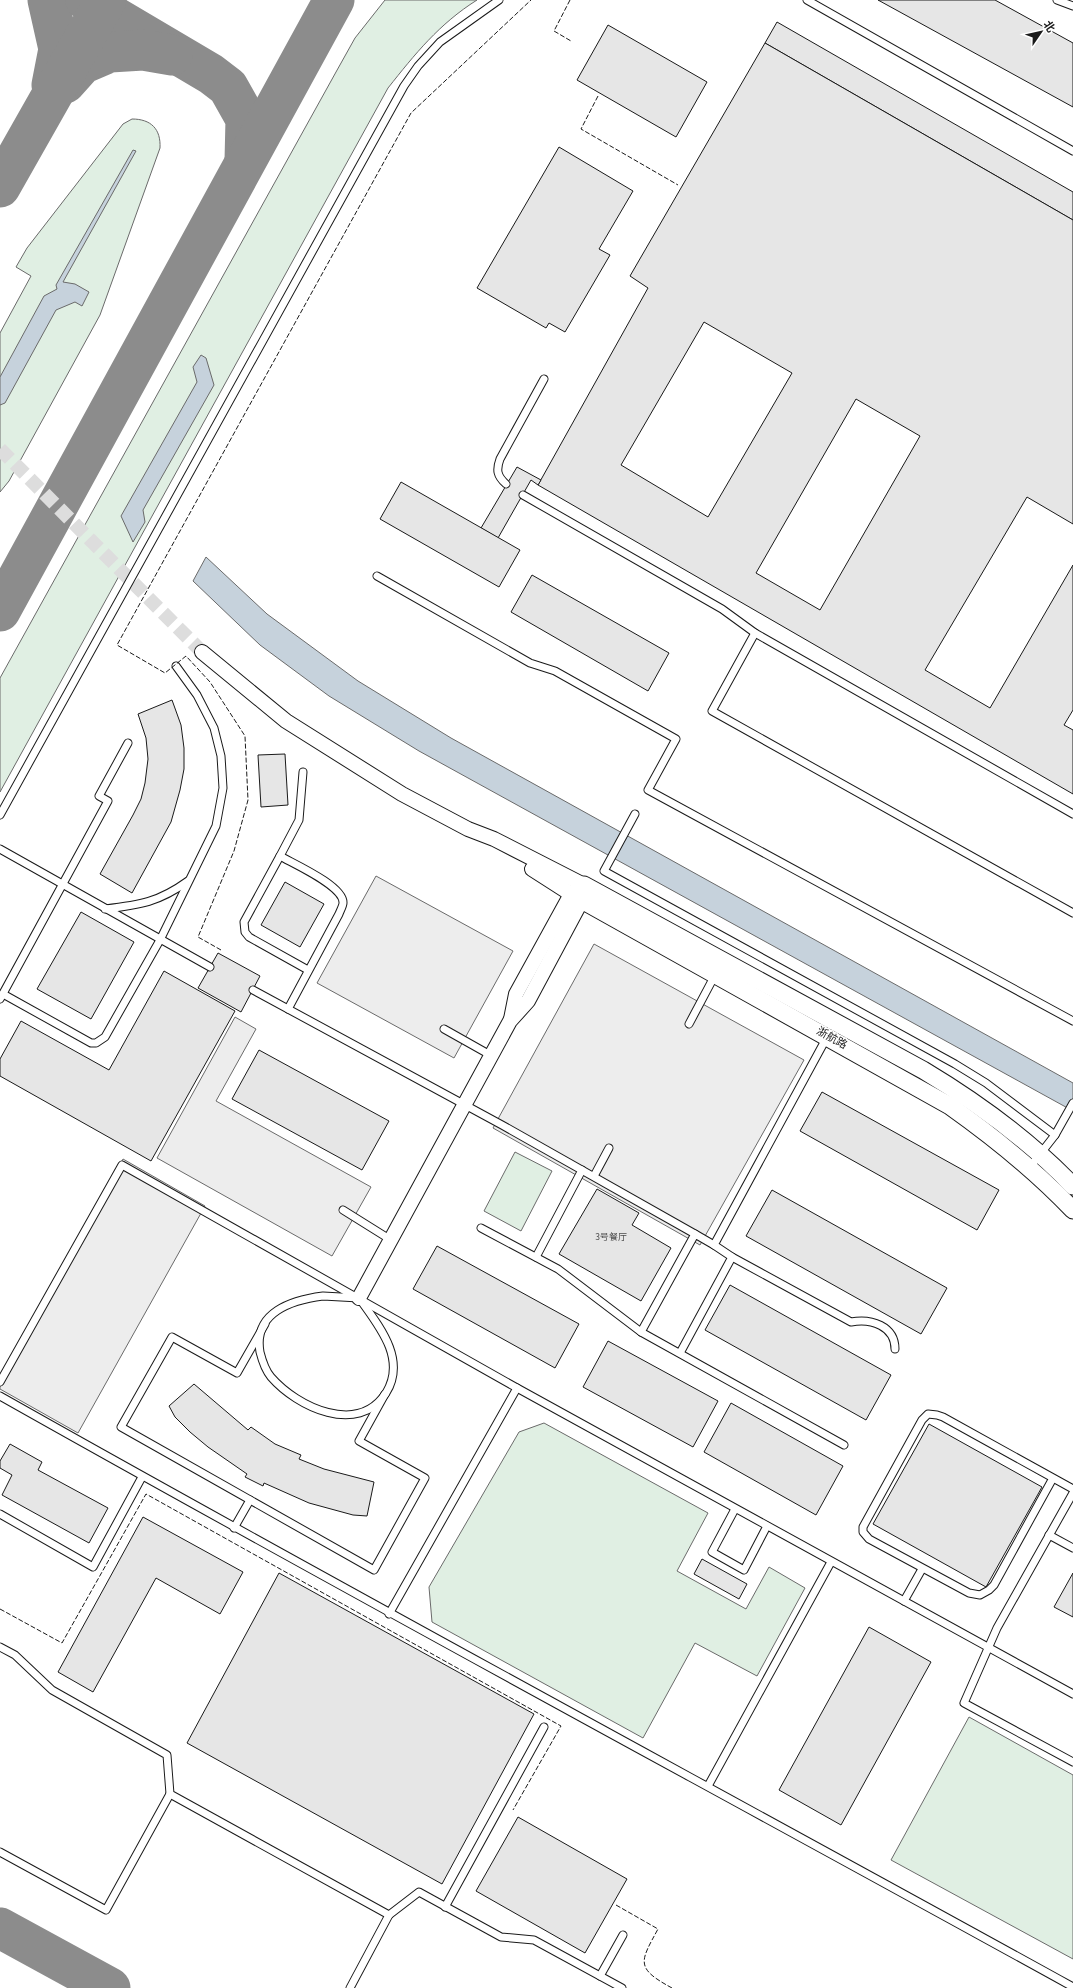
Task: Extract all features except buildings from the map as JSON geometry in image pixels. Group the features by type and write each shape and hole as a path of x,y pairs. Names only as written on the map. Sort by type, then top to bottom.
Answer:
{"street":[{"path":"202,652 286,721 402,794 468,829 494,839 579,893 516,994 510,1021 492,1056 359,1298"},
{"name":"浙航路","path":"579,893 716,975 828,1036 950,1106 995,1138 1035,1161 1073,1186"},
{"name":"浙航路","path":"579,893 923,1070 965,1095 1005,1124 1073,1210"}],"lane":[{"path":"0,815 404,86 418,66 440,42 499,0"},
{"path":"807,0 1073,151"},
{"path":"1057,0 1073,6"},
{"path":"1068,0 1073,3"},
{"path":"506,484 498,474 497,467 544,379"},
{"path":"523,495 722,609 755,633 1073,814"},
{"path":"377,576 530,663 554,670 676,739 648,790 1073,1021"},
{"path":"755,633 712,711 1073,913"},
{"path":"128,743 99,796 108,801 1,996 91,1043 96,1043 105,1036 160,940 216,826 223,788 221,756 214,728 197,695 176,666"},
{"path":"303,772 299,820 244,922 245,932 249,937 308,970"},
{"path":"635,814 604,871 955,1064 991,1087 1055,1135"},
{"path":"0,849 210,967"},
{"path":"280,856 329,883 340,892 343,902 339,914 288,1009"},
{"path":"105,909 132,906 153,901 170,894 190,880"},
{"path":"689,1024 716,975"},
{"path":"253,990 594,1176 714,1244 732,1257 851,1322 861,1320 873,1321 882,1326 891,1335 895,1342 895,1349"},
{"path":"444,1028 492,1056"},
{"path":"714,1244 828,1036"},
{"path":"1035,1161 1055,1135 1073,1103"},
{"path":"594,1176 609,1148"},
{"path":"0,1382 122,1165 517,1388 1073,1694"},
{"path":"536,1257 582,1170"},
{"path":"343,1210 391,1240"},
{"path":"481,1228 558,1269 641,1332 844,1445"},
{"path":"641,1332 696,1234"},
{"path":"680,1353 732,1257"},
{"path":"324,1296 359,1298 384,1337 392,1356 395,1370 385,1394 359,1441 425,1478 374,1570 121,1427 172,1337 237,1373 264,1324 272,1314 284,1306 306,1298 324,1296"},
{"path":"264,1324 259,1340 262,1358 270,1376 286,1392 323,1412 346,1416 360,1414 373,1407 385,1394"},
{"path":"389,1614 517,1388"},
{"path":"0,1396 142,1477 389,1614 708,1786 1073,1987"},
{"path":"1053,1478 994,1585 980,1595 969,1593 922,1569 869,1539 863,1532 863,1527 922,1420 928,1414 937,1414 1073,1489"},
{"path":"0,1514 93,1567 142,1477"},
{"path":"1073,1493 997,1628 990,1648 964,1703 1073,1762"},
{"path":"234,1528 250,1500"},
{"path":"735,1509 712,1552 744,1570 767,1526"},
{"path":"1049,1535 1073,1548"},
{"path":"708,1786 831,1562"},
{"path":"904,1601 922,1569"},
{"path":"0,1647 15,1655 52,1690 167,1755 170,1794 106,1910 0,1852"},
{"path":"445,1906 544,1727"},
{"path":"170,1794 389,1914"},
{"path":"350,1988 389,1914 419,1892 501,1937 534,1940 622,1988"},
{"path":"600,1976 623,1935"}],"green space":[{"path":"385,0 477,0 463,9 439,29 408,63 388,88 0,792 0,678 355,38"},
{"path":"132,119 139,119 154,126 159,135 160,148 100,315 9,481 0,492 0,333 31,276 16,267 27,248 123,124"},
{"path":"515,1152 552,1171 521,1231 484,1211"},
{"path":"544,1423 708,1513 677,1571 746,1609 769,1567 805,1588 757,1676 695,1643 643,1738 432,1622 429,1587 519,1432"},
{"path":"969,1717 1073,1775 1073,1959 891,1860"}],"shaded area":[{"path":"133,150 136,151 63,282 75,284 89,292 82,306 75,302 56,310 5,403 0,405 0,377 44,296 57,289 56,285"},
{"path":"201,355 206,358 214,385 143,510 145,522 133,542 121,516 197,382 193,367"},
{"path":"206,557 267,614 358,681 451,738 1073,1083 1073,1111 419,751 329,696 260,645 193,581"},
{"path":"376,876 513,951 454,1058 317,983"},
{"path":"594,944 804,1060 700,1245 493,1128"},
{"path":"235,1017 256,1029 216,1101 371,1187 332,1256 157,1158"},
{"path":"123,1159 205,1206 78,1433 0,1389 0,1378"}],"taxiway":[{"path":"48,0 59,49 52,85"},
{"path":"86,0 211,74 228,87 246,119 245,161"},
{"path":"0,187 106,0"},
{"path":"0,611 334,0"},
{"path":"65,83 82,64 110,52 143,50 172,55"},
{"path":"0,1928 110,1988"}],"tunnel":[{"path":"0,449 202,652"}],"fence":[{"path":"221,950 198,937 234,851 248,800 245,736 210,682 186,656 165,673 117,645 411,113 531,0"},
{"path":"570,0 554,31 571,41"},
{"path":"598,96 581,129 678,185"},
{"path":"0,1609 62,1643 146,1494 561,1726 513,1810"},
{"path":"616,1905 658,1929 647,1949 644,1963 652,1975 672,1988"}]}
